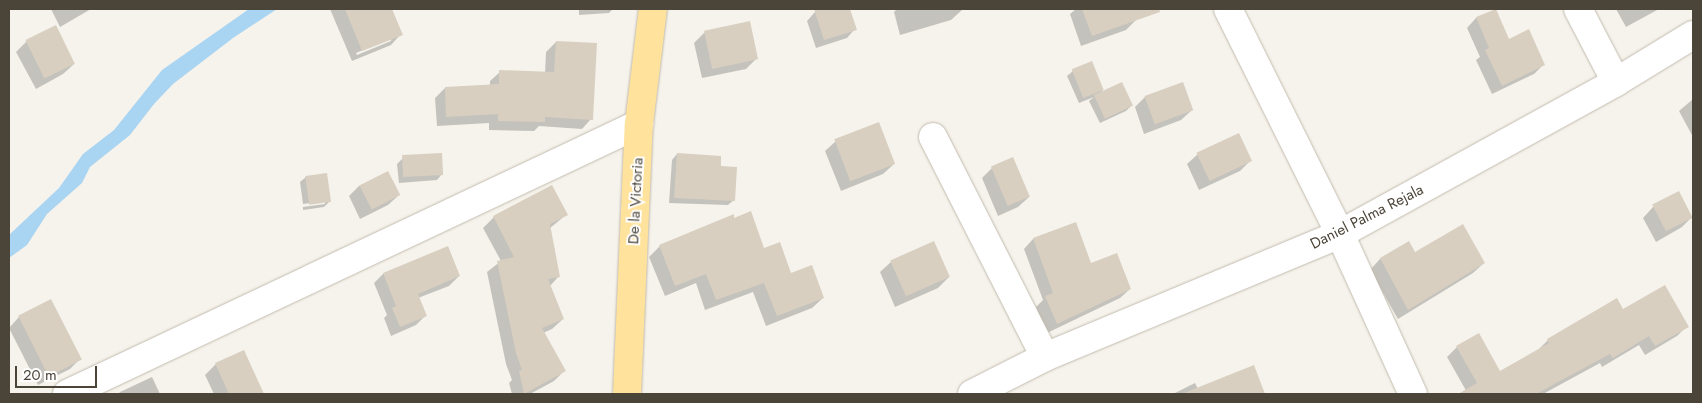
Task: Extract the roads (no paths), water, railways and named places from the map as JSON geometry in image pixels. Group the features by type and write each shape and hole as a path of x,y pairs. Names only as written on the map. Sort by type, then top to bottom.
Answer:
{"main road":[{"name":"De la Victoria","path":"627,394 639,124 652,9"}],"street":[{"path":"1228,9 1340,234 1413,394"},
{"path":"1578,9 1616,82"},
{"name":"Daniel Palma Rejala","path":"972,394 1045,357 1340,234 1616,82 1693,35"},
{"path":"67,394 639,124"},
{"path":"933,137 1045,357"}],"water":[{"path":"249,9 277,9 233,38 173,84 154,104 130,135 90,167 82,183 47,214 27,245 9,258 9,235 59,188 83,154 114,130 162,70"}]}
